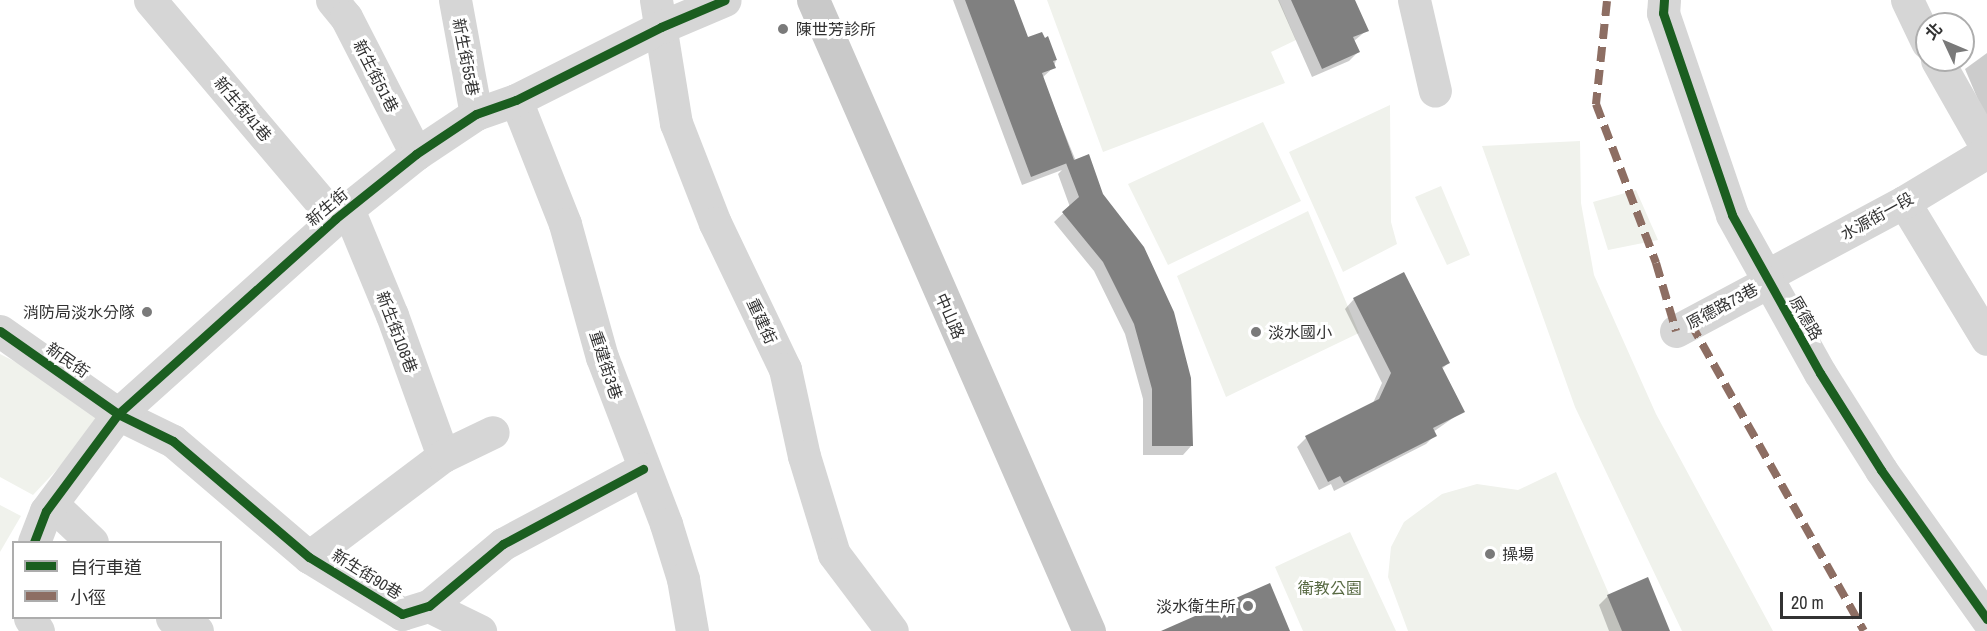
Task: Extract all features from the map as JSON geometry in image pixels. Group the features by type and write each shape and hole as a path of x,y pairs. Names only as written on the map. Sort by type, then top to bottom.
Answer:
{"main road":[{"name":"中山路","path":"813,0 1089,631"}],"street":[{"name":"新生街41巷","path":"150,0 342,214"},
{"name":"新生街51巷","path":"332,0 346,17 416,154"},
{"name":"新生街55巷","path":"455,0 476,114"},
{"name":"新生街","path":"35,541 52,504 118,414 342,214 416,154 476,114 516,99 659,13 725,0"},
{"path":"1414,0 1436,91"},
{"name":"原德路","path":"1664,0 1663,13 1728,205 1766,279 1881,470 1987,620"},
{"path":"1907,0 1915,17"},
{"name":"重建街","path":"659,13 676,123 715,223 784,369 804,456 834,554 892,631"},
{"path":"1944,72 1987,150"},
{"name":"重建街3巷","path":"516,99 565,224 602,357 683,579 693,631"},
{"name":"水源街一段","path":"1766,279 1904,202 1987,150"},
{"path":"1904,202 1987,339"},
{"name":"新生街108巷","path":"342,214 392,315 443,456"},
{"name":"原德路73巷","path":"1676,331 1766,279"},
{"name":"新民街","path":"0,331 118,414"},
{"name":"新生街90巷","path":"118,414 173,441 309,557 402,614 429,606 503,544 643,469"},
{"path":"309,557 443,456 493,432"},
{"path":"52,504 90,541"},
{"path":"429,606 480,631"},
{"path":"174,619 197,631"}],"green space":[{"path":"1047,0 1279,0 1296,40 1271,52 1285,83 1103,152"},
{"path":"1390,105 1391,222 1397,244 1343,272 1289,152"},
{"path":"1263,122 1301,201 1168,265 1128,184"},
{"path":"1580,141 1581,203 1594,275 1656,414 1773,631 1682,631 1575,407 1482,146"},
{"path":"1441,186 1470,255 1447,265 1415,197"},
{"path":"1636,190 1658,240 1608,250 1593,202"},
{"path":"1308,211 1359,333 1226,397 1177,276"},
{"path":"0,354 112,411 33,495 0,477"},
{"name":"操場","path":"1556,472 1625,631 1408,631 1388,577 1391,547 1404,522 1442,494 1477,484 1518,490"},
{"path":"0,505 21,516 0,552"},
{"name":"衛教公園","path":"1350,532 1396,631 1303,631 1275,567"}],"building":[{"path":"965,0 1014,0 1028,37 1042,32 1045,38 1048,36 1057,60 1053,61 1056,68 1042,73 1074,160 1089,154 1103,194 1144,247 1174,312 1191,378 1193,446 1152,446 1152,389 1134,324 1103,262 1062,212 1079,197 1066,163 1031,177"},
{"path":"1291,0 1355,0 1369,31 1353,37 1360,52 1322,69"},
{"path":"1404,272 1450,363 1442,367 1465,412 1433,428 1437,436 1344,483 1340,476 1328,482 1305,436 1379,399 1391,373 1353,298"},
{"path":"1648,577 1670,631 1622,631 1607,595"},
{"name":"淡水衛生所","path":"1270,583 1290,631 1161,631"}],"marked path":[{"path":"1607,1 1596,104 1656,263 1676,331"},
{"path":"1691,324 1864,631"}],"cycle path":[{"path":"34,541 46,511 118,414 335,219 416,154 476,114 516,100 661,27 725,0"},
{"path":"1664,0 1663,13 1732,215 1820,373 1881,470 1987,619"},
{"path":"0,331 118,414 173,441 309,557 402,614 429,606 503,544 643,469"}],"place":[{"name":"陳世芳診所","path":"783,29"},
{"name":"消防局淡水分隊","path":"147,312"},
{"name":"淡水國小","path":"1256,332"},
{"name":"操場","path":"1490,554"},
{"name":"淡水衛生所","path":"1248,606"}]}
